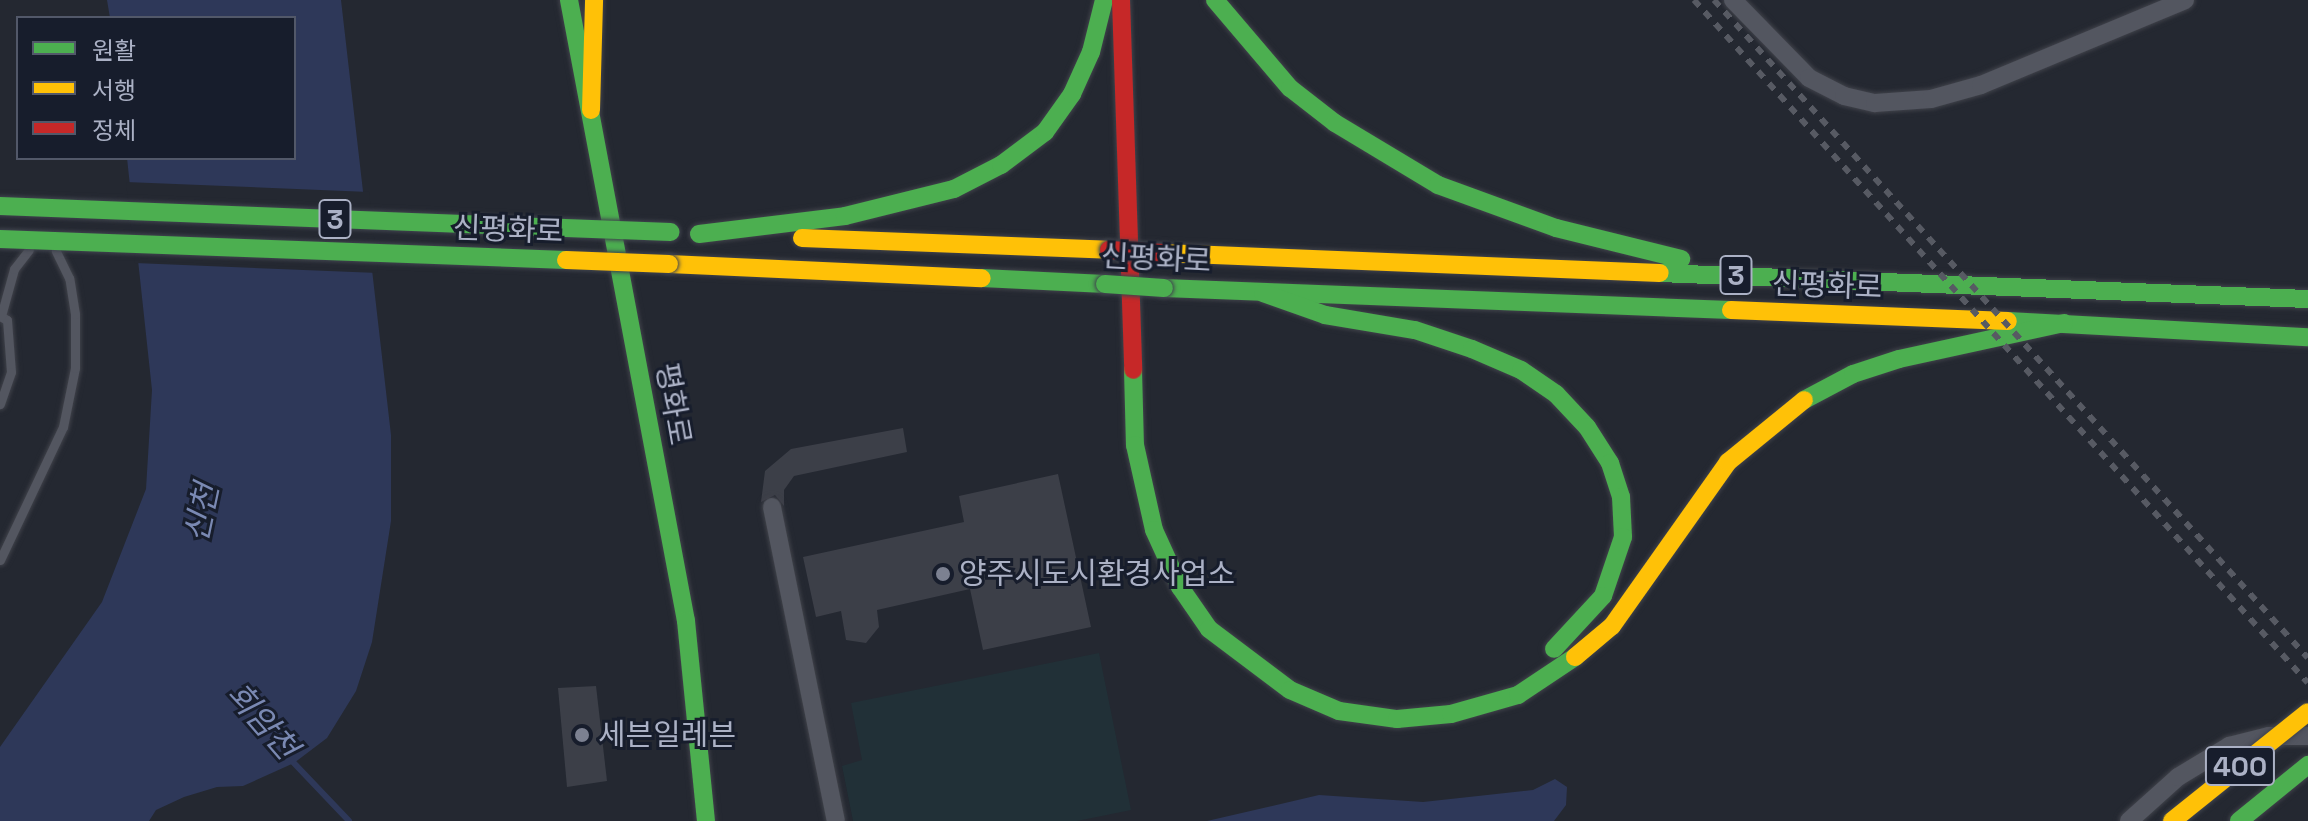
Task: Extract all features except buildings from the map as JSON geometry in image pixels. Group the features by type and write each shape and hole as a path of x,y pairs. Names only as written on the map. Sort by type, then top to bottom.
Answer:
{"main road":[{"name":"평화로","path":"569,0 686,621 706,821"},
{"path":"591,110 594,0"},
{"path":"699,234 858,213 954,189 1001,165 1045,132 1072,94 1091,52 1104,0"},
{"path":"1121,0 1135,445 1154,530 1180,587 1209,629 1290,690 1339,711 1397,719 1424,717 1518,695 1552,676 1612,626 1728,462 1807,398 1853,374 1899,359 2064,323"},
{"path":"1139,0 1155,436"},
{"path":"1215,0 1290,88 1335,123 1438,185 1556,228 1780,277"},
{"name":"신평화로","path":"0,206 2308,299"},
{"name":"신평화로","path":"0,239 669,264 1263,293 2064,323 2308,337"},
{"path":"1263,293 1325,315 1415,330 1472,349 1521,370 1556,394 1587,427 1610,463 1621,497 1623,537 1616,569 1579,627 1527,665"},
{"path":"1229,621 1268,652 1341,690"},
{"name":"400","path":"2172,821 2308,712"},
{"name":"400","path":"2239,821 2308,765"}],"street":[{"path":"1733,0 1809,78 1844,96 1875,103 1931,99 1981,85 2185,0"},
{"path":"772,507 836,821"},
{"path":"2129,821 2178,777 2229,746 2269,736 2308,736"}],"lane":[{"path":"0,404 11,372 7,320 0,316 14,269 29,250 58,251 75,314 75,368 63,427 0,560"}],"shaded area":[{"path":"1099,653 1131,810 1077,821 853,821 842,766 862,760 851,703"}],"water":[{"name":"신천","path":"107,0 341,0 391,435 391,521 372,642 356,691 327,738 294,763 243,786 217,787 184,797 156,810 149,821 0,821 0,747 102,602 146,489 152,390 127,160 296,160 296,16 110,16"},
{"path":"1555,779 1567,787 1566,805 1554,821 1207,821 1319,795 1423,802 1533,790"}],"pier":[{"path":"126,182 369,192 378,273 135,263"}],"waterway":[{"name":"회암천","path":"291,760 349,821"}],"railway":[{"path":"1694,0 2308,683"},
{"path":"1714,0 2308,658"}],"traffic: fast":[{"path":"569,0 686,621 706,821"},
{"path":"699,234 845,216 954,189 1001,165 1045,132 1072,94 1091,52 1104,0"},
{"path":"1215,0 1290,88 1335,123 1438,185 1556,228 1681,259"},
{"path":"0,206 670,232"},
{"path":"0,239 566,260"},
{"path":"1660,273 2308,299"},
{"path":"982,278 1105,284"},
{"path":"1105,284 1164,288"},
{"path":"1164,288 1731,310"},
{"path":"1263,293 1325,315 1415,330 1472,349 1521,370 1556,394 1587,427 1610,463 1621,497 1623,537 1603,596 1554,649"},
{"path":"2008,321 2308,337"},
{"path":"1804,400 1853,374 1899,359 2064,323"},
{"path":"1133,370 1135,445 1154,530 1180,587 1209,629 1290,690 1339,711 1397,719 1451,714 1518,695 1575,657"},
{"path":"2239,821 2308,765"}],"traffic: slow":[{"path":"591,110 594,0"},
{"path":"802,238 1109,250"},
{"path":"1164,253 1660,273"},
{"path":"566,260 669,264"},
{"path":"669,264 982,278"},
{"path":"1731,310 2008,321"},
{"path":"1575,657 1612,626 1728,462 1804,400"},
{"path":"2172,821 2308,712"}],"traffic: jam":[{"path":"1121,0 1133,370"},
{"path":"1109,250 1164,253"}],"place":[{"name":"양주시도시환경사업소","path":"943,574"},
{"name":"세븐일레븐","path":"582,735"}]}
